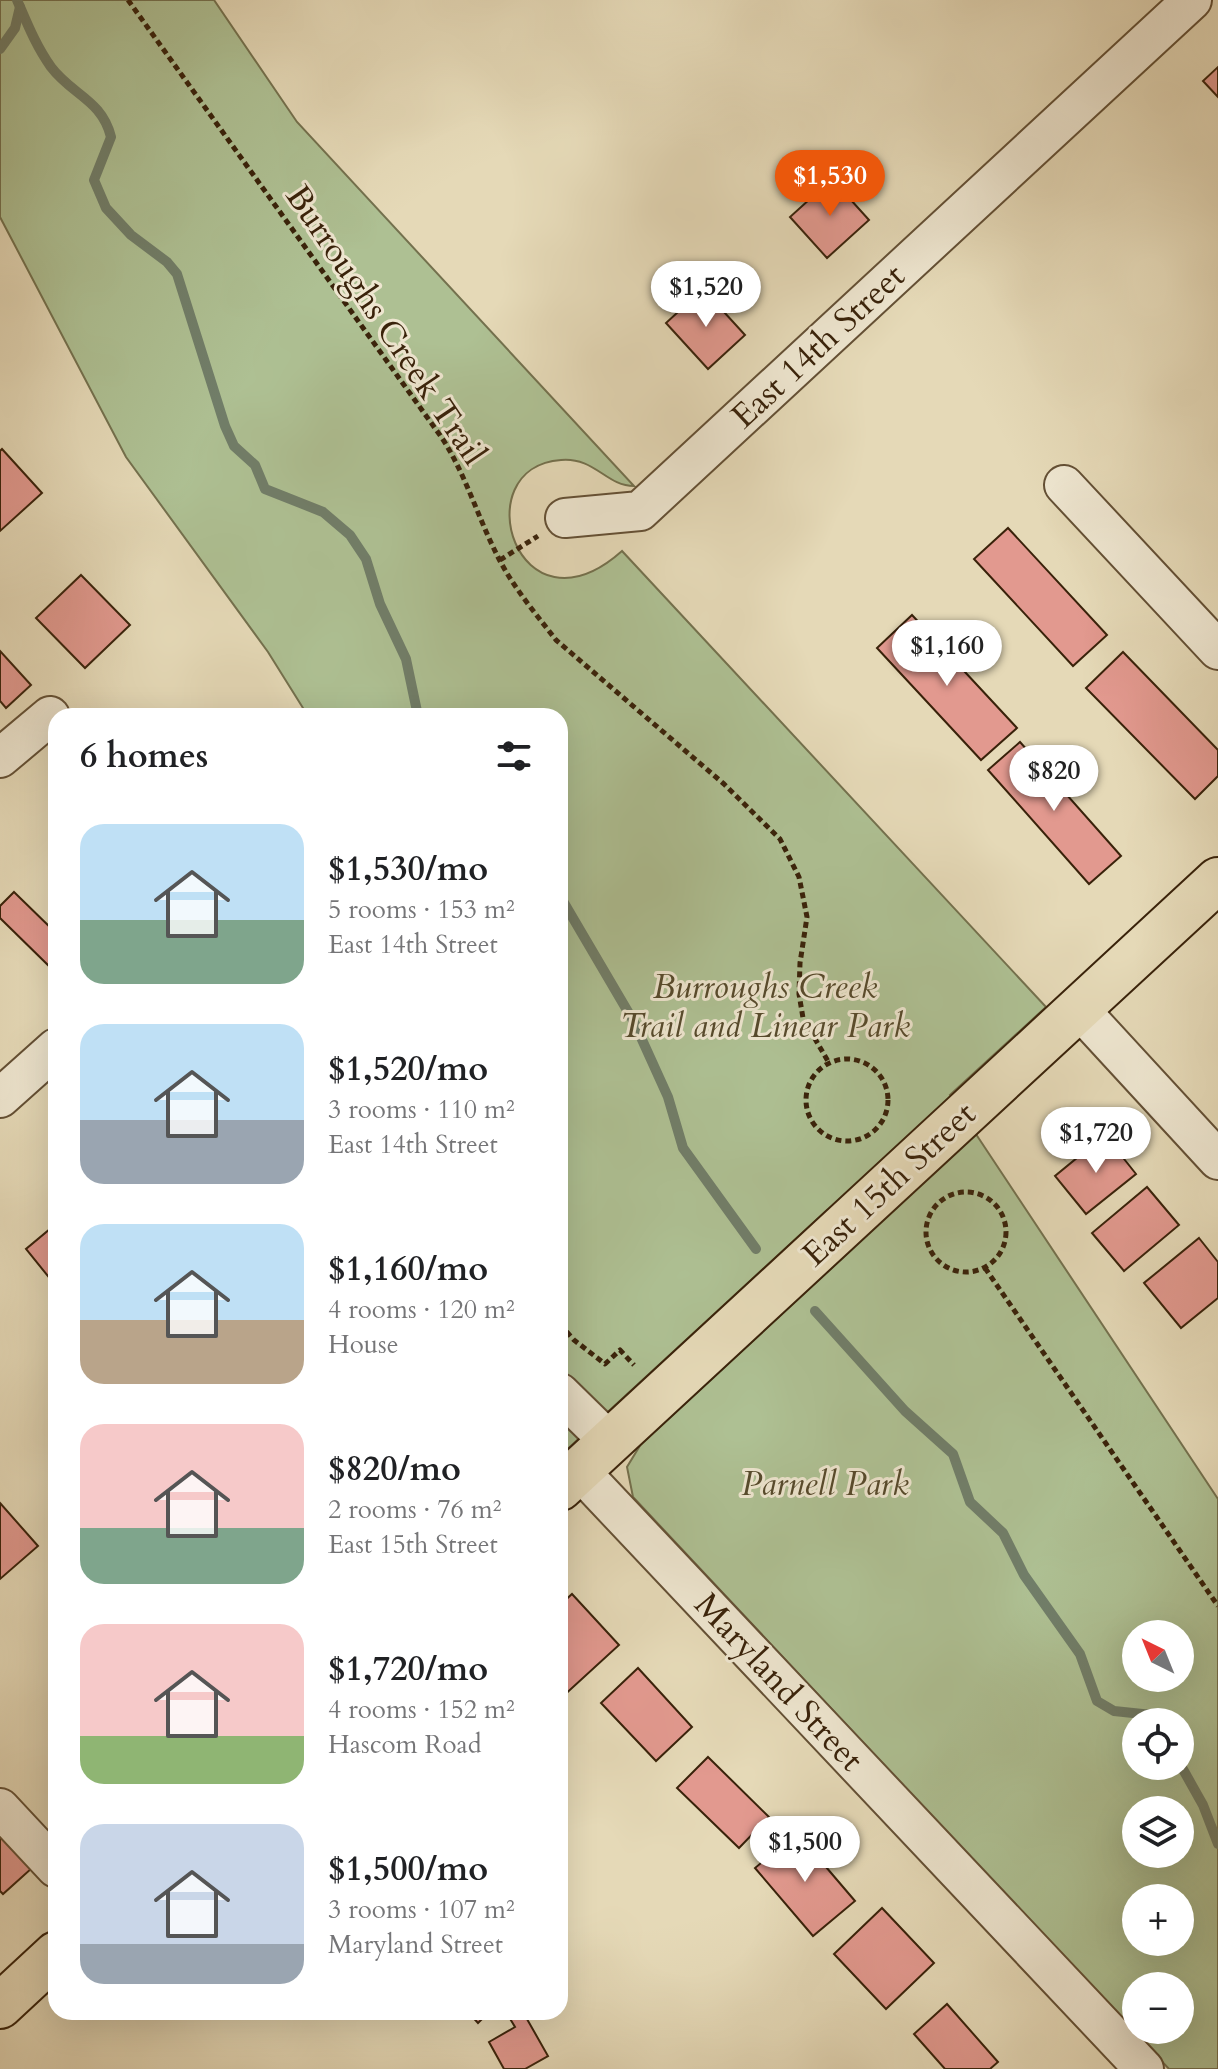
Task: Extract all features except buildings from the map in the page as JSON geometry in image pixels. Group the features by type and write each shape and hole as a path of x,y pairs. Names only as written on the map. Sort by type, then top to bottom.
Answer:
{"main road":[{"name":"East 15th Street","path":"583,1466 1218,880"},
{"path":"0,2006 48,1961"}],"street":[{"name":"East 14th Street","path":"565,518 640,511 1192,0"},
{"path":"1064,485 1218,650"},
{"path":"0,758 48,718"},
{"path":"1079,1009 1218,1160"},
{"path":"0,1098 48,1055"},
{"name":"Maryland Street","path":"568,1418 583,1466 1144,2069"},
{"path":"0,1808 48,1859"}],"path":[{"name":"Burroughs Creek Trail","path":"128,0 458,462 500,560 534,612 556,640 724,784 780,839 799,877 807,917 799,994 803,1018 829,1063"},
{"path":"855,1060 878,1072 885,1083 887,1108 883,1120 868,1136 846,1142 832,1139 811,1122 806,1109 810,1082 829,1063 855,1060"},
{"path":"982,1194 1001,1212 1006,1224 1003,1249 985,1268 973,1272 947,1268 929,1250 927,1224 932,1211 949,1195 982,1194"},
{"path":"985,1268 1218,1606"},
{"path":"568,1333 605,1364 620,1350 634,1365"}],"green space":[{"name":"Burroughs Creek Trail and Linear Park","path":"0,0 214,0 297,122 634,486 616,482 592,467 573,460 561,460 531,470 514,490 510,516 515,543 531,565 554,577 585,574 622,551 1046,1007 950,1095 1218,1499 1218,2069 1169,2069 1146,2044 1194,2044 1194,1972 1122,1972 1122,2019 633,1497 627,1467 641,1444 853,1248 827,1210 568,1449 568,708 303,708 268,652 126,457 0,217"}],"waterway":[{"path":"17,0 36,43 51,67 94,106 107,125 111,137 94,180 106,208 131,235 167,262 177,274 234,446 255,465 265,489 323,512 350,535 366,559 380,604 406,659 416,708"},
{"path":"0,49 15,28 20,7"},
{"path":"568,910 634,1022 668,1097 683,1148 756,1249"},
{"path":"815,1311 905,1411 953,1454 970,1502 1003,1533 1024,1575 1080,1654 1097,1701 1114,1711 1122,1712"},
{"path":"1189,1780 1203,1805 1218,1844"}],"park label":[{"name":"Parnell Park","path":"825,1484"}]}
